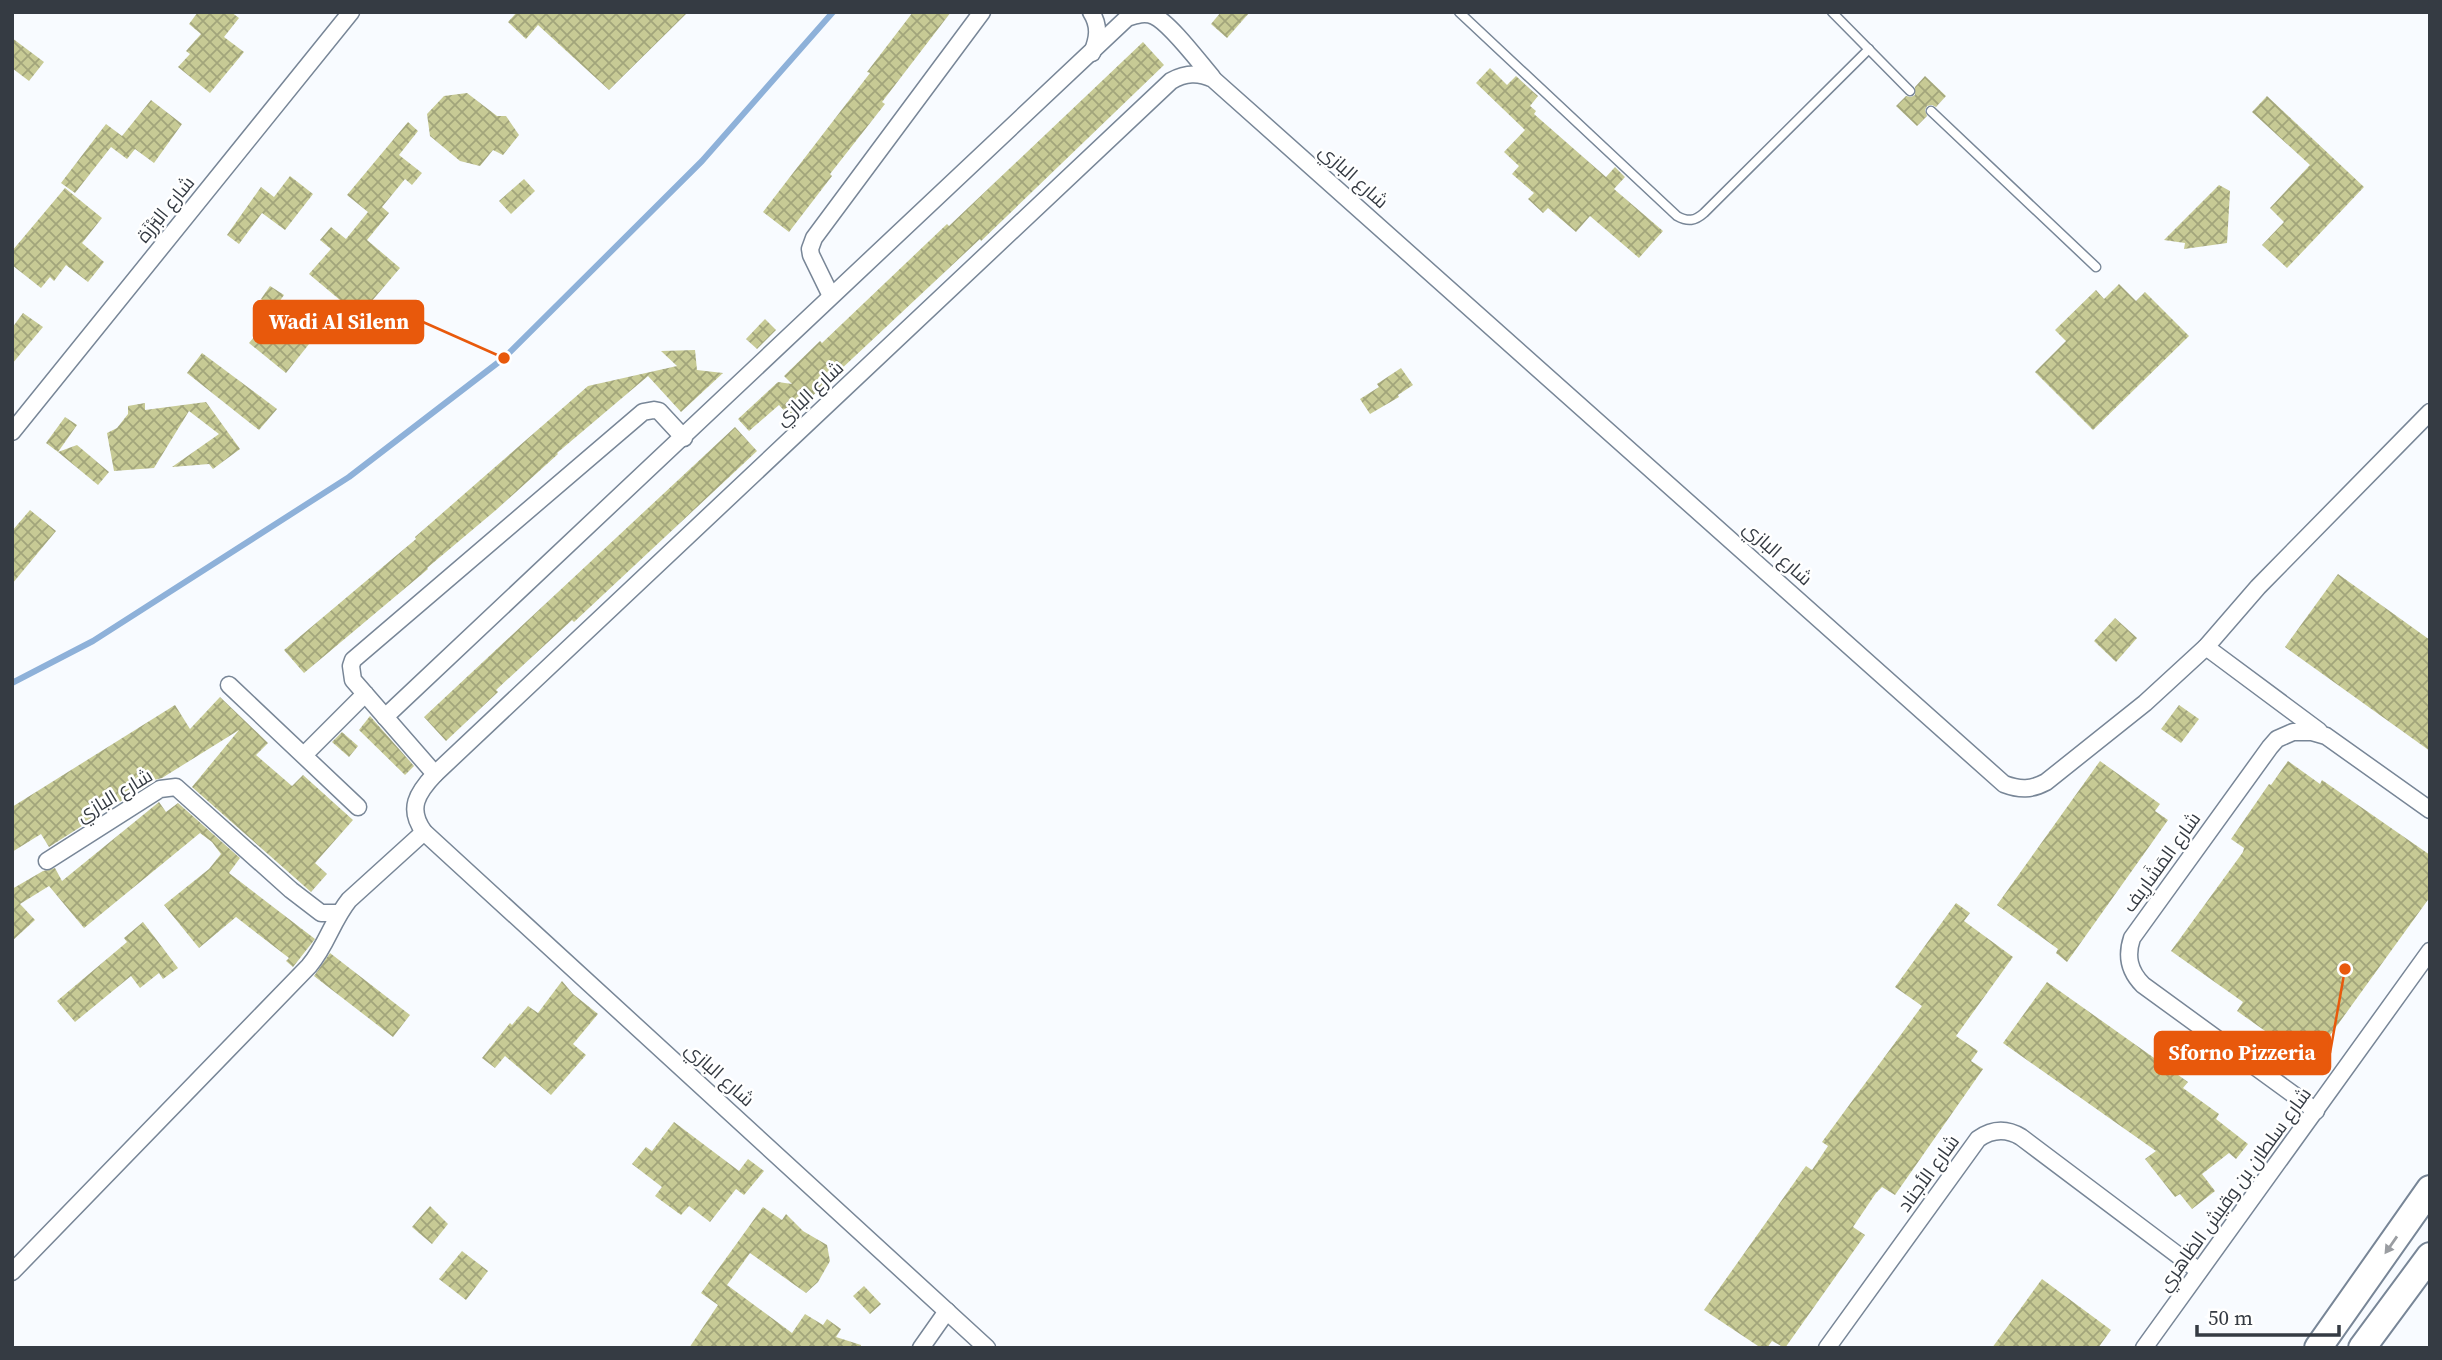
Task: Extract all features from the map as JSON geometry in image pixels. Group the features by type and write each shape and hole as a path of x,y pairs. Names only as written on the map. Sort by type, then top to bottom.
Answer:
{"highway":[{"path":"2318,1348 2430,1189"},
{"path":"2362,1348 2430,1256"}],"street":[{"name":"شارع البَرْزَة","path":"12,432 351,12"},
{"path":"831,296 811,255 814,238 982,12"},
{"path":"1091,12 1098,29 1097,42 1092,53"},
{"path":"385,717 1127,18 1140,13 1153,15 1164,23 1213,79"},
{"name":"شارع البازي","path":"988,1348 424,832 418,824 414,805 424,785 435,774 1171,81 1196,73 1213,79 2004,783 2025,790 2046,782 2144,703 2206,647 2258,587 2430,412"},
{"path":"435,774 353,680 351,666 357,655 643,412 659,411 684,438"},
{"path":"2206,647 2326,736"},
{"path":"229,685 358,807"},
{"path":"303,755 365,694"},
{"name":"شارع المَشَارِيف","path":"2316,1111 2143,985 2132,972 2128,955 2132,938 2270,747 2277,739 2293,732 2312,732 2326,736 2430,810"},
{"name":"شارع البازي","path":"47,861 160,789 176,787 291,890 321,912 339,913"},
{"path":"12,1272 309,965 328,941 339,913 349,900 424,832"},
{"name":"شارع سلطان بن وقيش الظاهري","path":"2144,1348 2430,951"},
{"name":"شارع الأجناد","path":"1827,1348 1978,1139 1994,1131 2013,1133 2021,1138 2199,1271"},
{"path":"921,1348 947,1311"}],"lane":[{"path":"1459,12 1684,220 1698,218 1868,49"},
{"path":"1832,12 1910,91"},
{"path":"1931,111 2096,267"}],"building":[{"path":"198,12 231,12 239,18 224,37 244,52 210,93 178,67 190,54 186,51 201,34 189,24"},
{"path":"517,12 688,12 609,90 538,25 526,39 508,22"},
{"path":"913,12 951,12 882,102 885,104 789,232 763,212 870,73 867,72"},
{"path":"1221,12 1250,12 1227,38 1211,24"},
{"path":"12,38 44,62 29,81 12,68"},
{"path":"1143,42 1164,65 981,241 980,239 790,417 779,405 749,431 738,419 778,382 792,384 784,376 947,224 949,226"},
{"path":"1490,68 1507,85 1516,76 1538,96 1530,106 1536,111 1534,114 1606,177 1615,167 1625,177 1614,189 1663,231 1639,258 1590,216 1576,232 1548,208 1543,213 1528,199 1534,193 1512,174 1519,166 1504,152 1525,130 1476,83"},
{"path":"1925,76 1946,96 1936,107 1927,106 1927,116 1917,126 1896,106 1906,96 1915,95 1915,87"},
{"path":"467,93 497,116 506,116 519,135 503,155 493,150 480,166 460,161 430,136 427,114 444,96"},
{"path":"2267,96 2364,187 2287,268 2262,245 2284,222 2270,208 2310,165 2252,112"},
{"path":"151,100 182,124 154,163 135,149 127,159 111,147 75,193 61,183 106,124 122,136"},
{"path":"408,122 418,131 399,155 422,173 412,185 405,179 382,207 389,213 367,240 400,268 359,316 309,274 331,249 320,240 331,227 346,239 368,212 347,195"},
{"path":"290,176 313,194 285,230 262,213 239,244 227,235 261,187 274,197"},
{"path":"524,179 535,191 511,214 499,201"},
{"path":"2219,185 2230,191 2227,243 2184,249 2185,243 2164,240"},
{"path":"65,188 102,218 82,243 104,262 88,282 66,265 54,281 50,277 41,288 12,265 12,251"},
{"path":"2119,284 2136,301 2145,292 2189,336 2093,430 2035,372 2066,341 2055,330 2096,290 2104,299"},
{"path":"270,286 284,295 274,309 261,299"},
{"path":"281,304 317,334 286,373 249,343"},
{"path":"23,313 43,327 12,364 12,328"},
{"path":"765,319 776,330 757,349 746,339"},
{"path":"695,350 697,370 723,373 681,412 648,376 557,453 428,569 304,673 284,650 416,539 415,537 588,386 677,366 661,351"},
{"path":"202,353 277,409 259,430 187,373"},
{"path":"1401,368 1413,385 1398,395 1399,397 1370,414 1360,399"},
{"path":"206,402 240,449 213,469 209,464 172,467 219,434 189,411 154,468 114,471 107,433 117,428 128,414 128,406 145,403 145,410"},
{"path":"65,417 77,425 58,452 46,443"},
{"path":"735,427 757,451 574,622 572,620 496,690 498,692 446,741 424,717"},
{"path":"77,445 109,472 98,485 58,452"},
{"path":"30,510 56,531 12,584 12,531"},
{"path":"2338,574 2430,640 2430,751 2285,647"},
{"path":"2115,618 2137,638 2116,662 2094,641"},
{"path":"220,697 268,743 256,755 292,786 303,775 353,820 315,863 327,874 311,892 192,787 239,730 49,847 41,834 12,852 12,807 175,705 190,729"},
{"path":"2179,705 2199,719 2181,743 2161,729"},
{"path":"370,716 414,766 405,775 359,730"},
{"path":"342,732 358,746 349,757 332,742"},
{"path":"2100,761 2160,804 2155,811 2168,820 2067,962 2056,953 2058,949 1997,905"},
{"path":"2288,761 2320,784 2322,780 2430,855 2430,897 2310,1063 2237,1011 2243,1002 2171,951 2243,852 2244,848 2231,839"},
{"path":"159,802 166,812 178,803 240,858 229,873 315,939 293,967 286,961 289,958 236,917 199,948 164,905 209,869 221,854 212,842 200,833 84,928 49,886 20,904 35,920 12,941 12,889 43,871 55,868 62,881"},
{"path":"1956,903 1970,913 1964,921 2013,957 1956,1036 1978,1051 1971,1061 1983,1069 1895,1195 1882,1187 1876,1193 1853,1227 1865,1235 1785,1348 1772,1341 1767,1348 1761,1348 1704,1310 1806,1166 1812,1170 1828,1146 1822,1142 1922,1006 1895,987"},
{"path":"143,922 178,968 163,979 159,973 140,988 131,976 75,1022 57,1001 127,942 124,938"},
{"path":"330,953 410,1015 393,1037 314,976"},
{"path":"562,981 573,994 598,1014 573,1044 586,1055 551,1095 505,1056 495,1068 482,1058 510,1023 512,1025 528,1006 538,1013"},
{"path":"2047,982 2188,1082 2183,1088 2219,1114 2216,1119 2248,1144 2236,1159 2229,1153 2202,1174 2215,1191 2192,1209 2180,1194 2175,1197 2145,1159 2156,1151 2003,1043"},
{"path":"674,1122 739,1171 748,1159 764,1171 744,1195 736,1189 710,1222 689,1206 681,1215 655,1196 662,1187 632,1164 646,1147 652,1151"},
{"path":"430,1206 448,1224 432,1244 412,1227"},
{"path":"763,1207 782,1220 786,1214 803,1231 827,1245 830,1261 818,1282 806,1293 750,1253 727,1285 792,1333 805,1314 823,1325 827,1319 841,1329 836,1337 861,1345 861,1348 689,1348 718,1305 701,1293"},
{"path":"462,1251 488,1271 466,1300 439,1279"},
{"path":"2042,1279 2111,1330 2098,1348 1992,1348"},
{"path":"864,1286 881,1304 870,1314 853,1296"}],"waterway":[{"path":"12,683 93,641 349,477 504,358 702,161 833,12"}],"place":[{"name":"Wadi Al Silenn","path":"504,358"},
{"name":"Sforno Pizzeria","path":"2345,969"}]}
